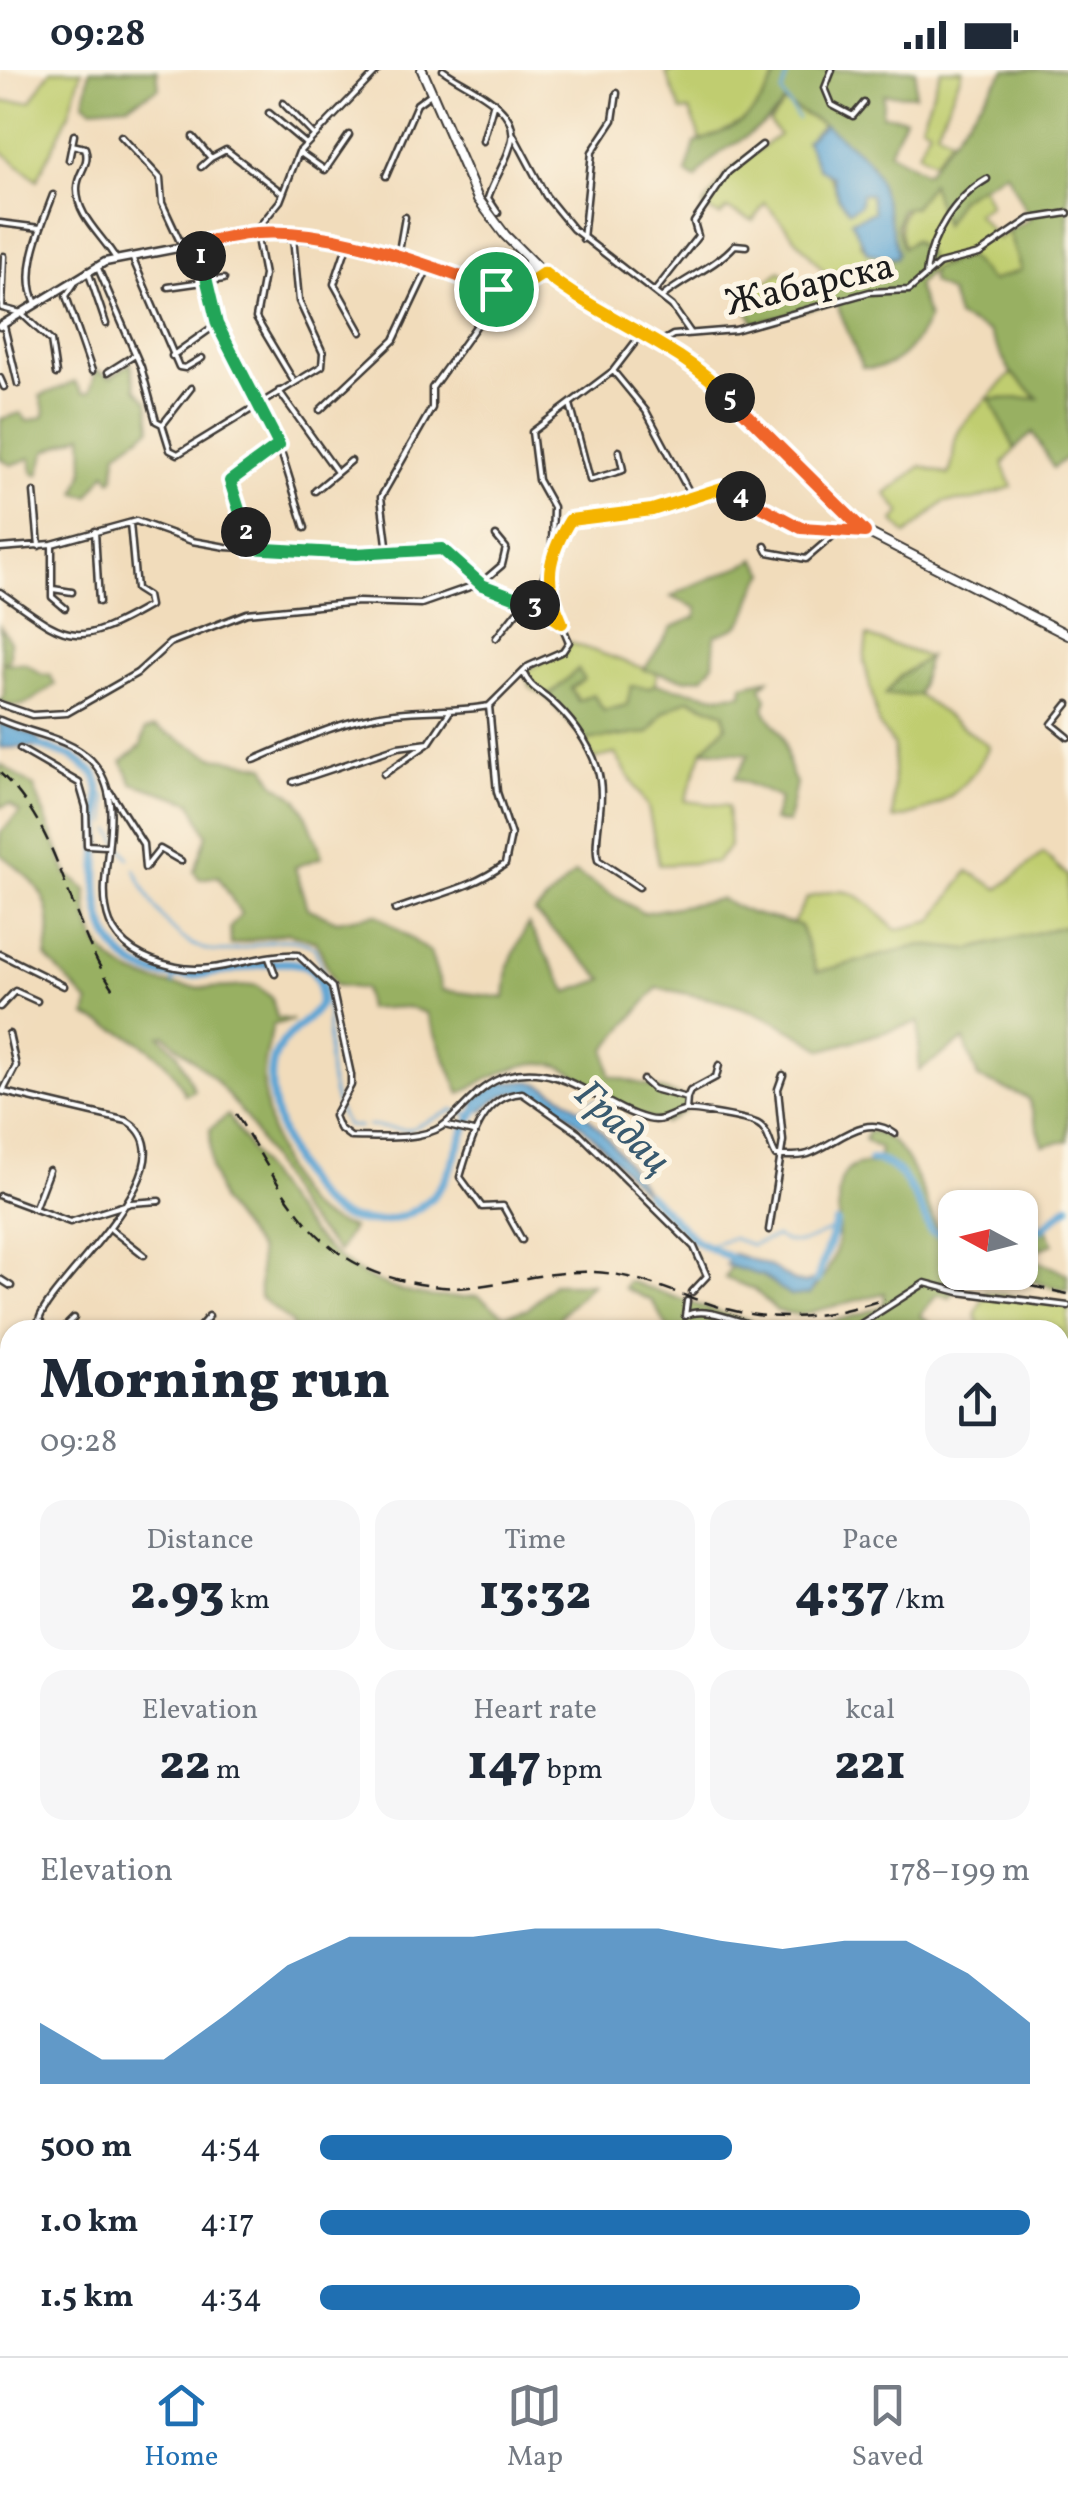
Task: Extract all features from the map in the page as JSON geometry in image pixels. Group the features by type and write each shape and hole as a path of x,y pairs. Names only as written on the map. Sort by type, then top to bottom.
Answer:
{"main road":[{"path":"423,70 474,192 544,273 580,299 661,342 699,368 865,532 1068,634"},
{"path":"2,325 98,266 255,234 348,243 496,289 532,286 544,273"},
{"path":"524,254 532,278"},
{"path":"518,290 544,273"}],"street":[{"path":"294,382 256,318 264,275 255,234 282,192 299,152 378,70"},
{"path":"443,70 494,102 546,196 584,239 662,297 690,332"},
{"path":"832,70 825,88 832,105 853,116 864,103"},
{"path":"584,239 592,152 614,120 617,93"},
{"path":"386,176 417,104 432,94"},
{"path":"483,141 494,102"},
{"path":"283,103 313,134"},
{"path":"269,112 306,144"},
{"path":"498,213 488,198 513,134"},
{"path":"299,152 325,170 349,135"},
{"path":"69,160 74,136"},
{"path":"122,136 160,178 162,203 182,246"},
{"path":"193,137 211,158"},
{"path":"72,145 86,148 88,156 77,188 82,214 116,260"},
{"path":"655,291 698,236 694,222 728,172 762,145"},
{"path":"201,168 224,149 282,192"},
{"path":"926,276 928,254 960,198 987,179"},
{"path":"36,303 32,279 40,228 53,195"},
{"name":"Жабарска","path":"661,342 690,332 735,330 870,292 909,290 948,260 979,254 1030,220 1068,213"},
{"path":"398,257 405,217"},
{"path":"0,223 40,228"},
{"path":"98,266 136,355 156,421 162,424 170,450 178,454 259,401 319,370 324,360 300,305 293,235"},
{"path":"348,243 334,284 361,332"},
{"path":"196,244 217,324 279,445 305,528"},
{"path":"662,297 692,272 718,264 734,245 746,246"},
{"path":"4,256 2,308 21,314 51,342 56,374"},
{"path":"132,257 172,356 183,369 202,358"},
{"path":"320,410 394,340 428,268"},
{"path":"88,272 106,324"},
{"path":"80,276 66,296 92,371"},
{"path":"168,287 224,279"},
{"path":"388,552 381,496 432,408 432,388 478,325 496,289"},
{"path":"172,356 217,324"},
{"path":"2,325 18,384"},
{"path":"496,638 524,599 546,577 552,551 553,507 538,480 532,432 613,371 643,332"},
{"path":"108,372 136,355"},
{"path":"613,371 646,411 692,499"},
{"path":"0,378 4,387"},
{"path":"162,424 191,388"},
{"path":"278,392 338,472"},
{"path":"570,404 590,480 624,470 619,451"},
{"path":"248,548 230,481 279,445"},
{"path":"315,491 351,461"},
{"path":"552,551 570,520 652,510 722,488 782,520 836,533 865,532"},
{"path":"34,492 39,546"},
{"path":"0,592 42,625 71,636 113,625 149,606 147,596 136,589 130,522"},
{"path":"0,548 52,544 130,522 150,523 192,541 248,548 446,550 480,583 524,599 562,623"},
{"path":"95,532 99,602"},
{"path":"765,546 768,552 806,559 836,533"},
{"path":"0,704 32,714 67,712 137,674 170,643 247,613 358,602 421,604 455,588 480,583 505,558 506,548 496,536"},
{"path":"52,544 53,599 65,608"},
{"path":"254,760 357,721 395,713 449,713 489,706 523,672 567,648 568,637 546,577"},
{"path":"53,590 72,592"},
{"path":"523,672 530,688 548,697 585,740 597,767 602,790 598,860 639,887"},
{"path":"1068,704 1052,724 1068,738"},
{"path":"395,910 444,890 469,888 505,864 510,835 497,792 489,706"},
{"path":"384,774 429,744 449,713"},
{"path":"0,720 84,755 143,844 145,868 160,849 170,851 181,861"},
{"path":"293,782 398,748 429,744"},
{"path":"20,749 79,783 91,845 104,846"},
{"path":"110,792 110,827 104,846 108,918 126,945 143,956 178,968 298,955 318,970 328,980 351,1075 351,1085 335,1110 339,1128 351,1137 423,1132 444,1125 458,1106 506,1076 557,1074 584,1091 648,1119 662,1121 686,1110 759,1124 772,1152 781,1157 806,1154 856,1128 884,1126 895,1134"},
{"path":"110,808 120,805"},
{"path":"0,954 64,986"},
{"path":"269,958 273,971"},
{"path":"0,1007 14,991 37,1001"},
{"path":"9,1034 16,1066 2,1091 50,1105 73,1106 136,1126 142,1162 111,1230 48,1300 41,1320"},
{"path":"686,1110 690,1092 716,1078 719,1065"},
{"path":"770,1230 781,1157 778,1089 784,1075"},
{"path":"643,1080 653,1089 688,1098"},
{"path":"522,1240 504,1206 482,1207 460,1177 474,1132 495,1103 522,1093 555,1112 694,1247 707,1276 692,1292"},
{"path":"444,1125 474,1132"},
{"path":"35,1207 49,1170"},
{"path":"0,1196 70,1222 160,1201"},
{"path":"111,1230 144,1255"},
{"path":"0,1279 10,1286"},
{"path":"869,1320 919,1284 933,1283 959,1292 1068,1306"},
{"path":"686,1301 686,1316 703,1310 730,1320"},
{"path":"206,1320 209,1316"}],"green space":[{"path":"51,70 82,70 68,116 37,180 0,150 0,102 31,101"},
{"path":"90,70 157,70 159,88 128,105 91,108 84,102"},
{"path":"779,70 749,116 701,141 690,111 681,111 666,73"},
{"path":"779,70 916,70 915,95 884,94 882,115 905,118 889,152 926,173 1005,70 1068,70 1068,456 1053,468 1033,432 1015,449 990,399 1038,398 1011,373 989,332 957,317 950,293 931,282 932,269 968,257 991,281 1021,270 1008,231 1030,219 1006,172 960,198 944,225 931,183 914,207 901,209 897,227 903,248 914,240 928,254 926,276 917,286 928,319 910,347 894,362 862,367 836,302 755,323 742,302 800,290 847,268 873,273 887,266 898,252 871,163 825,125 784,103 763,125 717,156 696,179 686,173 695,143 747,118"},
{"path":"941,70 963,70 937,130 951,138 934,162 918,153 929,128 921,124"},
{"path":"784,103 823,125 806,142 838,197 859,201 861,194 870,194 875,210 860,243 868,253 896,258 884,267 867,271 847,268 831,279 765,203 753,221 727,209 720,216 703,207 728,172 779,135 770,123"},
{"path":"931,182 944,224 960,198 980,183 990,205 976,213 998,239 1008,231 1021,270 991,281 947,260 926,276 928,254 914,241 904,248 900,227 904,211"},
{"path":"780,271 800,290 742,302"},
{"path":"131,363 136,389 148,401 151,428 117,452 114,478 111,480 106,472 89,496 76,493 84,471 83,435 46,451 39,475 33,473 31,458 11,465 0,458 1,419 21,413 27,421 43,417 40,396 75,382 83,393 90,392 96,370 111,377"},
{"path":"1011,373 1039,399 991,400 1015,449 1003,464 1012,487 974,500 944,502 906,535 894,521 901,513 886,494 921,466 948,475 961,428"},
{"path":"756,559 766,573 744,618 729,631 715,635 713,665 703,677 685,679 644,670 672,627 696,617 697,608 671,597"},
{"path":"0,626 10,641 10,659 5,663 26,664 42,675 50,675 55,685 22,705 0,701 4,695"},
{"path":"867,636 928,657 899,677 886,695 918,695 989,746 973,773 951,795 924,811 893,819 894,746 879,725 864,661"},
{"path":"569,642 657,673 655,684 627,705 604,711 593,694 579,702 571,688 547,697 531,688 523,672 563,651"},
{"path":"928,657 918,695 885,695 899,677"},
{"path":"578,669 584,679 571,688 578,701 593,694 604,711 627,705 631,686 649,688 655,684 717,696 742,694 743,685 769,679 761,687 767,699 764,708 782,735 796,783 788,823 773,821 780,798 735,778 749,754 703,750 726,726 724,713 689,699 664,712 649,733 585,740 547,697"},
{"path":"689,699 724,713 726,726 703,750 685,801 728,806 730,846 716,862 659,865 648,807 615,754 593,759 585,740 649,733 664,712"},
{"path":"155,727 213,757 265,766 276,785 300,803 322,857 295,867 307,908 337,921 376,914 430,952 442,990 505,998 508,966 528,924 568,992 604,979 534,913 575,873 643,913 720,899 750,913 800,925 817,972 922,945 967,950 1068,925 1068,1141 1043,1145 1028,1098 978,1078 964,1040 919,1070 919,1022 823,1050 762,1015 657,988 606,1049 610,1076 687,1098 686,1110 665,1123 632,1112 554,1064 531,1064 501,1073 460,1094 426,1013 407,1007 367,1009 364,989 335,985 316,941 287,933 231,945 230,928 241,914 218,876 200,879 194,872 207,835 191,802 132,783 122,761 141,746 145,730"},
{"path":"0,764 34,787 67,874 87,890 90,923 101,947 119,965 142,977 169,984 256,985 272,998 277,1018 293,1020 273,1025 266,1054 264,1087 269,1122 280,1158 305,1203 320,1216 352,1228 338,1252 300,1212 247,1119 214,1078 165,1035 160,1036 177,1052 194,1090 185,1095 157,1055 131,1037 86,1016 89,1003 46,957 50,922 43,897 0,854 0,833 20,812 10,804 0,807"},
{"path":"1043,853 1068,876 1068,925 967,950 922,945 817,972 800,925 793,923 807,898 836,891 857,896 896,930 933,921 968,871 999,889"},
{"path":"228,1115 275,1187 326,1248 356,1271 391,1287 431,1296 478,1296 504,1315 528,1309 553,1284 592,1284 559,1320 288,1320 260,1297 259,1251 222,1203 211,1168 210,1129"},
{"path":"868,1131 894,1143 904,1155 938,1230 938,1290 954,1290 950,1298 938,1294 920,1315 926,1320 835,1320 883,1306 885,1293 800,1315 777,1311 754,1289 725,1278 731,1266 763,1276 785,1292 810,1294 837,1246 842,1178 855,1166 878,1163 880,1149 865,1140"},
{"path":"1044,1225 1054,1244 1038,1250 1038,1226"},
{"path":"1038,1262 1068,1274 1068,1291 1038,1283"},
{"path":"628,1281 749,1320 663,1320 652,1301 624,1288"},
{"path":"986,1292 1068,1305 1068,1320 978,1320 975,1315"}],"water":[{"path":"825,125 873,168 898,252 896,258 868,253 851,221 874,212 870,194 861,194 860,205 849,211 838,197 832,176 818,168 806,141"},
{"path":"0,722 35,736 44,747 0,748"},
{"path":"530,1081 549,1088 584,1113 651,1199 595,1138 550,1101 527,1093 504,1095 483,1111 472,1101 499,1083"},
{"path":"733,1254 803,1283 823,1272 810,1294 790,1296 763,1276 726,1265"}],"waterway":[{"path":"789,70 782,93 798,119"},
{"name":"Градац","path":"38,745 73,757 96,775 100,822 98,896 111,941 127,960 153,973 184,976 279,963 302,965 317,977 320,1004 275,1056 272,1092 291,1155 323,1204 344,1216 369,1221 395,1218 417,1209 441,1186 466,1129 483,1102"},
{"path":"100,790 106,797 108,823"},
{"path":"111,830 129,858"},
{"path":"135,869 161,916 186,940 201,948 218,952 285,940 314,947 326,992 331,1083 347,1126 360,1127"},
{"name":"Градац","path":"173,977 173,984"},
{"path":"576,1113 593,1100 600,1102"},
{"path":"368,1126 408,1130 453,1110 470,1115"},
{"name":"Градац","path":"871,1160 893,1167 915,1197 931,1231 938,1234"},
{"name":"Градац","path":"647,1194 696,1241 739,1262"},
{"name":"Градац","path":"1038,1229 1068,1206"},
{"name":"Градац","path":"817,1280 836,1223"},
{"path":"707,1245 732,1238 751,1245 776,1237 792,1243 835,1229"}],"railway":[{"path":"0,773 38,822 86,937 115,991"},
{"path":"236,1114 286,1196 323,1240 375,1272 409,1282 462,1288 559,1273 595,1272 637,1279 730,1310 775,1317 817,1315 885,1299"},
{"path":"1038,1287 1068,1294"}],"route":[{"path":"256,233 313,236 367,248 496,289 518,290 535,274 544,273 580,299 679,353 712,380 832,504 865,532 801,528 722,488 652,510 570,520 552,551 546,577 549,596 562,623 522,598 482,585 450,552 442,549 356,554 248,548 230,481 279,445 217,324 196,244 256,233"}]}
